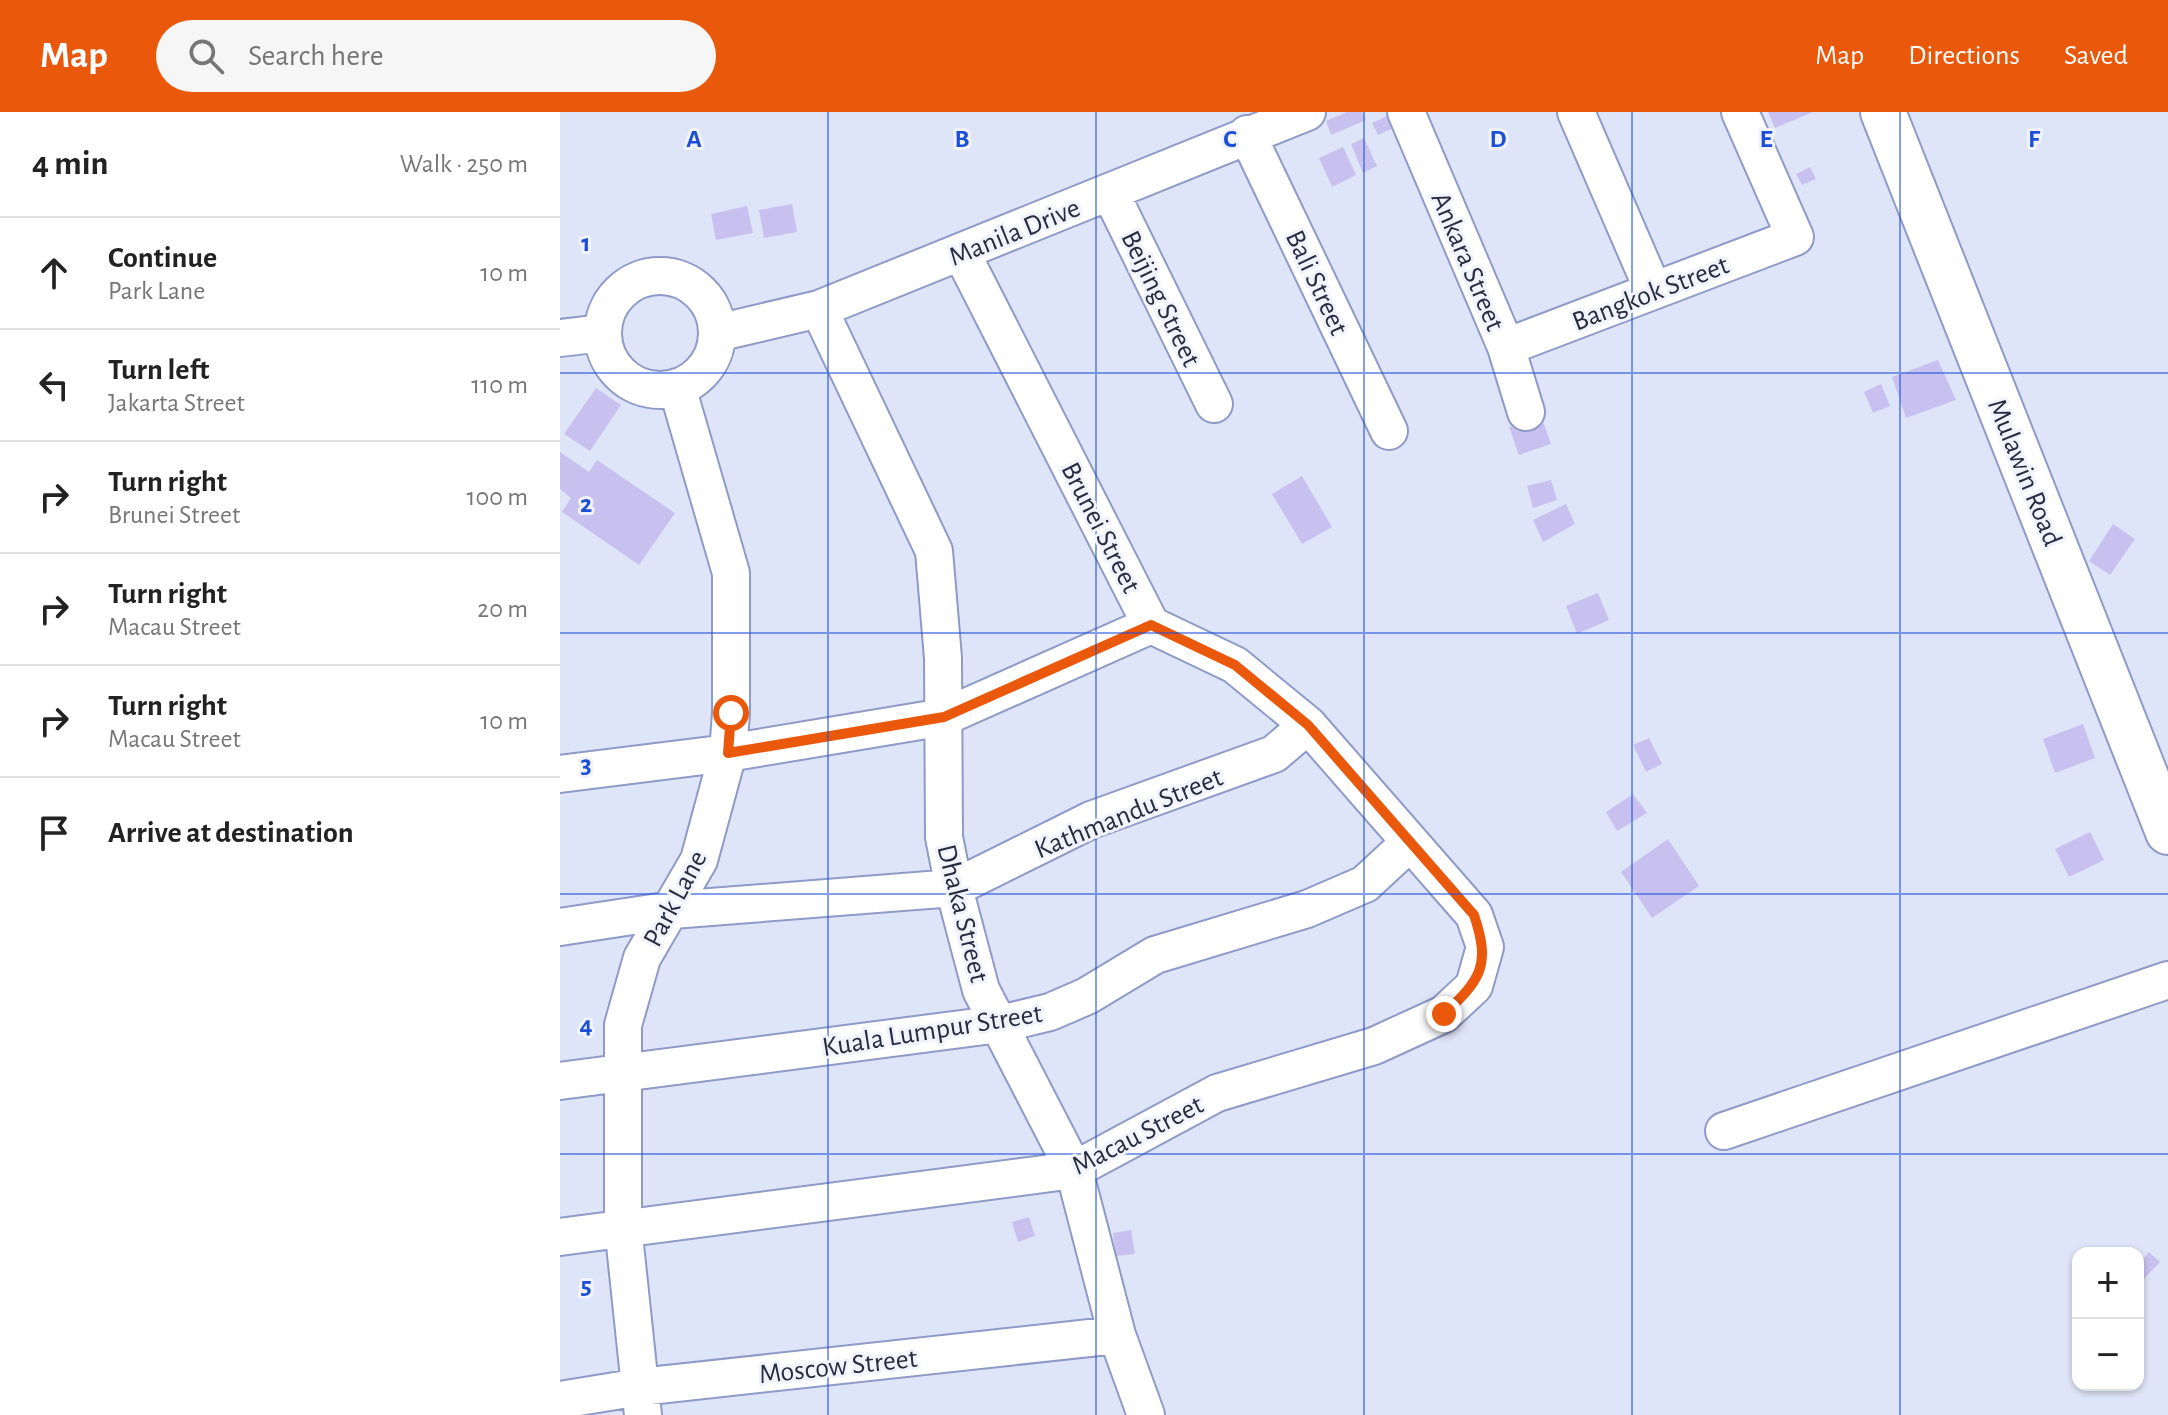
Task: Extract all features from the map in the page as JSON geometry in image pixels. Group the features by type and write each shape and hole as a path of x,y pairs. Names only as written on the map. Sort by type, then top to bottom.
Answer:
{"main road":[{"name":"Mulawin Road","path":"1883,112 2168,832"}],"street":[{"name":"Manila Drive","path":"717,333 819,309 1307,112"},
{"name":"Ankara Street","path":"1406,112 1506,347 1526,412"},
{"path":"1576,112 1653,290"},
{"name":"Bangkok Street","path":"1506,347 1795,237 1740,112"},
{"name":"Bali Street","path":"1247,134 1389,431"},
{"name":"Beijing Street","path":"1110,192 1214,404"},
{"name":"Brunei Street","path":"961,252 1151,625 1235,665 1308,725 1408,844 1474,915"},
{"path":"660,275 678,278 700,293 714,316 717,333 706,367 693,379 677,387 651,388 626,379 614,367 603,333 606,315 620,293 642,278 660,275"},
{"name":"Dhaka Street","path":"819,309 934,551 944,717 944,837 954,888 981,990 1074,1170 1117,1335 1146,1415"},
{"path":"560,338 603,333"},
{"name":"Park Lane","path":"642,1401 623,1226 623,1025 642,958 699,860 728,753 731,573 677,387"},
{"path":"560,774 728,753 944,717 1151,625"},
{"name":"Kathmandu Street","path":"560,927 672,910 954,888 1091,820 1274,754 1308,725"},
{"name":"Kuala Lumpur Street","path":"560,1081 1000,1024 1050,1012 1087,996 1155,955 1307,909 1365,884 1408,844"},
{"name":"Macau Street","path":"560,1237 623,1226 1074,1170 1217,1093 1374,1046 1444,1014 1474,986 1485,947 1474,915"},
{"path":"1724,1131 2168,980"},
{"name":"Moscow Street","path":"560,1400 642,1401 1117,1335"}],"building":[{"path":"1347,112 1362,112 1366,120 1331,135 1326,121"},
{"path":"1768,112 1813,112 1775,128"},
{"path":"1387,116 1393,128 1378,135 1372,123"},
{"path":"1364,138 1377,166 1363,173 1351,144"},
{"path":"1343,147 1356,175 1332,187 1319,158"},
{"path":"1810,167 1816,179 1802,185 1796,174"},
{"path":"792,204 797,232 764,238 759,210"},
{"path":"747,206 753,233 716,240 711,214"},
{"path":"1938,360 1956,400 1906,418 1892,377"},
{"path":"1881,384 1890,406 1873,413 1864,392"},
{"path":"596,388 621,405 590,451 564,434"},
{"path":"1541,415 1551,444 1519,455 1509,427"},
{"path":"560,452 589,472 597,460 675,513 639,565 562,512 571,498 560,489"},
{"path":"1302,476 1332,527 1302,544 1272,494"},
{"path":"1551,480 1557,500 1533,508 1527,486"},
{"path":"1566,504 1575,524 1543,542 1533,520"},
{"path":"2113,524 2135,539 2110,575 2089,561"},
{"path":"1598,593 1609,620 1577,634 1566,606"},
{"path":"2083,724 2095,758 2055,773 2043,739"},
{"path":"1649,738 1662,764 1646,772 1633,745"},
{"path":"1633,794 1647,813 1617,831 1606,812"},
{"path":"2090,832 2104,860 2069,877 2055,849"},
{"path":"1668,839 1699,886 1652,918 1621,872"},
{"path":"1029,1217 1035,1236 1018,1242 1012,1222"},
{"path":"1131,1230 1135,1254 1116,1256 1113,1233"},
{"path":"2149,1252 2160,1262 2144,1279 2144,1258"}],"route":[{"path":"731,713 728,753 944,717 1151,625 1235,665 1308,725 1408,844 1474,915 1485,947 1474,986 1444,1014"}]}
